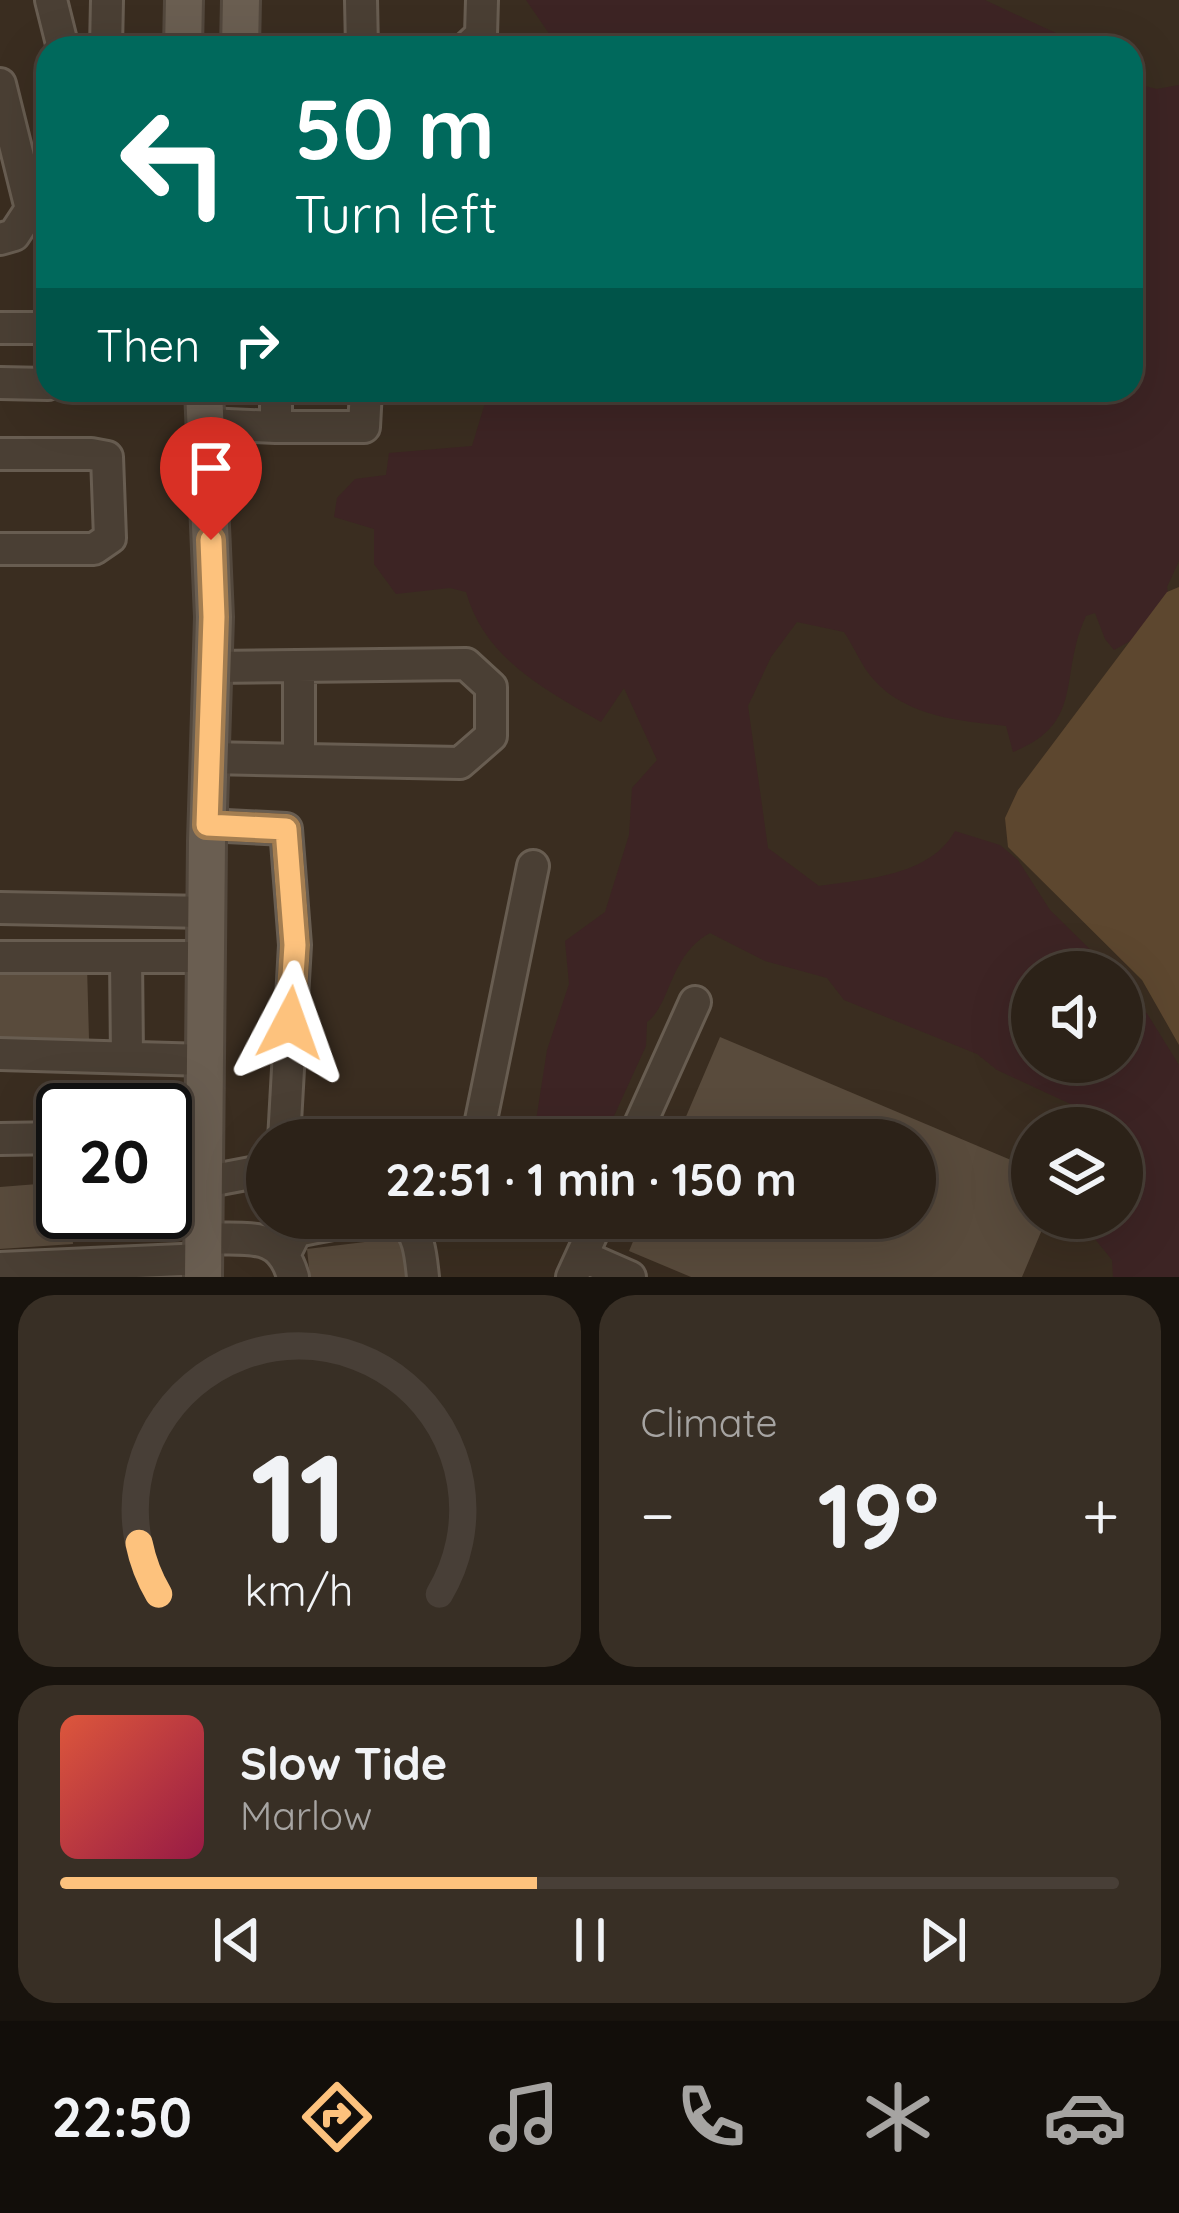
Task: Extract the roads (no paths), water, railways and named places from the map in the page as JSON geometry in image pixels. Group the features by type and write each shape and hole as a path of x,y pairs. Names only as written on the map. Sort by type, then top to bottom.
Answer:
{"main road":[{"path":"183,36 184,0"},
{"path":"240,36 241,0"},
{"path":"204,1258 212,668 205,407"}],"street":[{"path":"51,0 61,36"},
{"path":"106,0 106,36"},
{"path":"361,0 362,36"},
{"path":"480,36 482,0"},
{"path":"0,84 31,209 14,235 0,238"},
{"path":"0,328 36,328"},
{"path":"0,383 36,384"},
{"path":"276,402 276,428"},
{"path":"205,407 276,428 356,430 364,427 367,405"},
{"path":"0,454 107,457 110,538 94,549 0,549"},
{"path":"209,758 460,763 491,736 491,687 466,664 212,668"},
{"path":"299,666 299,760"},
{"path":"207,825 286,829 295,945 285,1119"},
{"path":"480,1119 533,866"},
{"path":"0,908 207,912"},
{"path":"0,957 206,957"},
{"path":"126,957 127,1058"},
{"path":"642,1119 695,1002"},
{"path":"0,1054 206,1060"},
{"path":"192,1134 205,1134"},
{"path":"0,1139 36,1138"},
{"path":"204,1182 246,1174"},
{"path":"289,1265 296,1231 381,1218 398,1220 414,1234 423,1277"},
{"path":"0,1268 204,1258 271,1242 289,1265"},
{"path":"577,1266 630,1277"}]}
